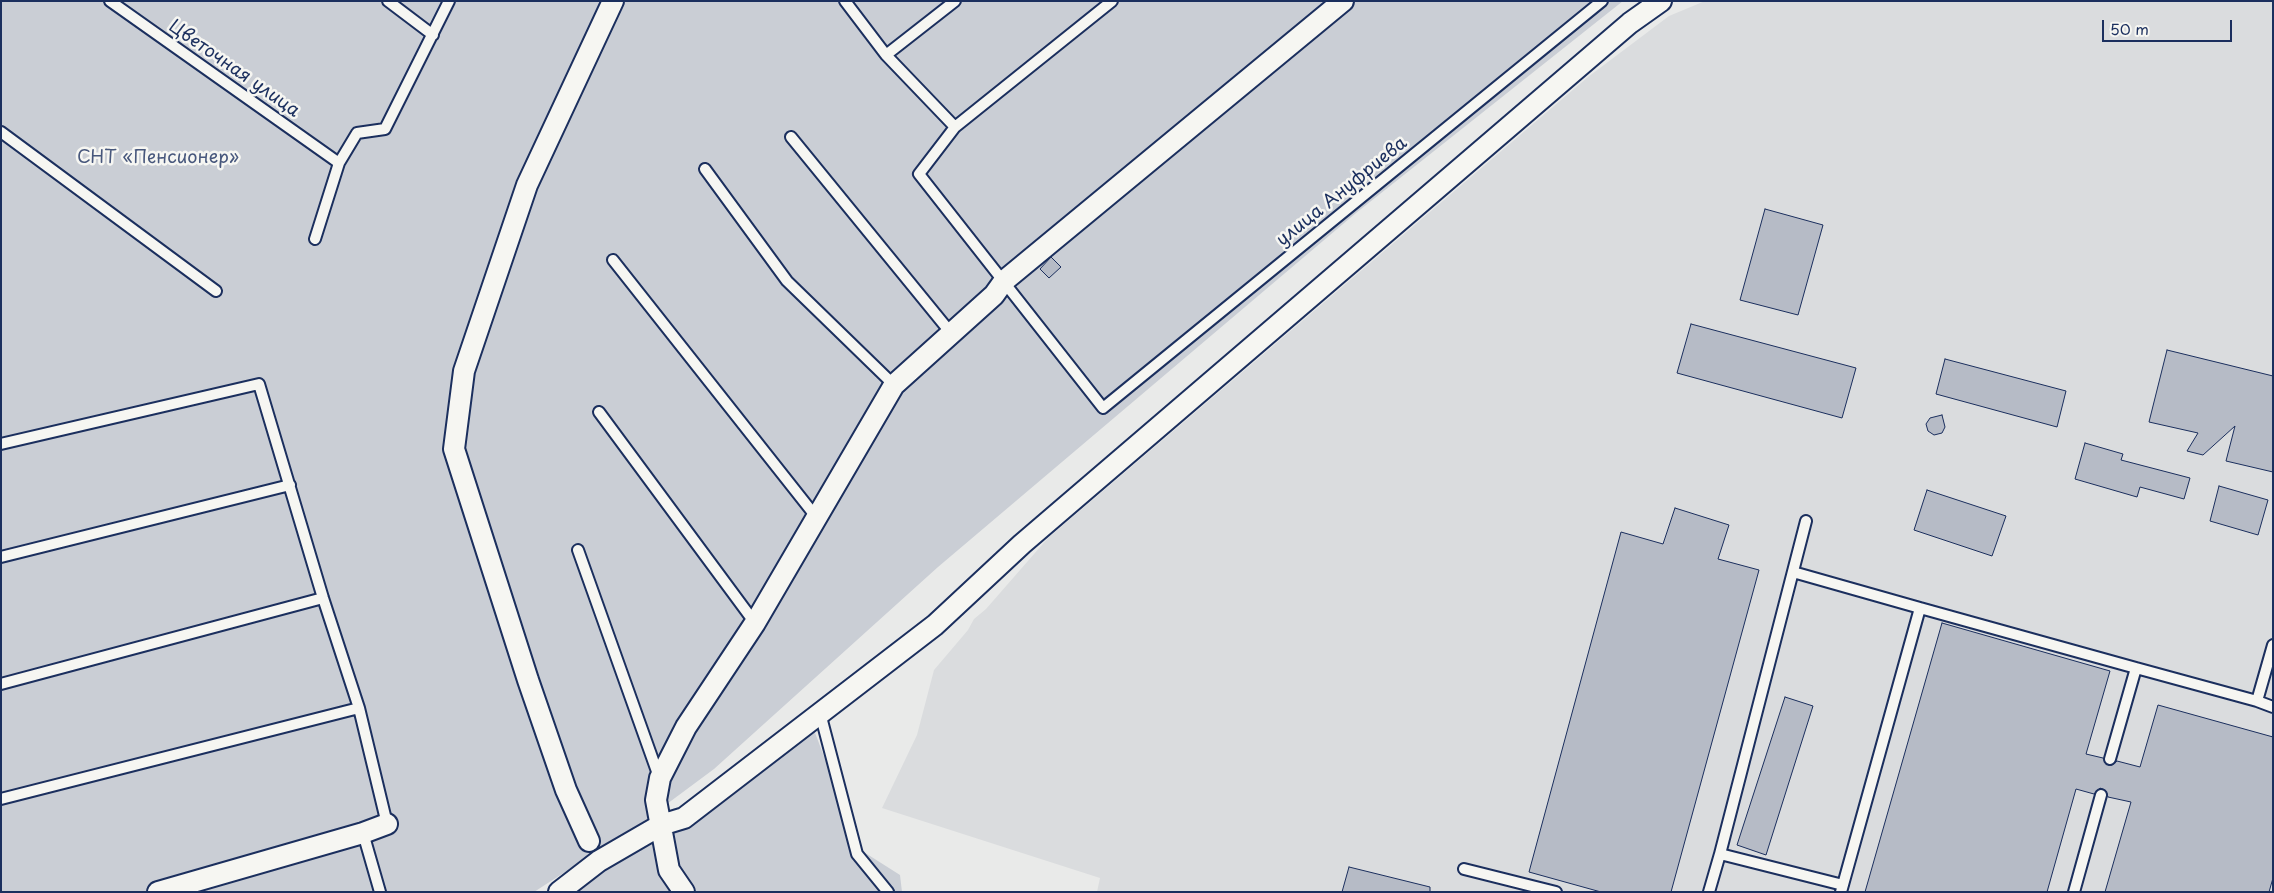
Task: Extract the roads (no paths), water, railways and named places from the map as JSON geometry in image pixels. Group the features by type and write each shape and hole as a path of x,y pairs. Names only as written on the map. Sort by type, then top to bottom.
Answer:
{"street":[{"path":"589,841 566,790 528,680 454,449 464,371 527,185 614,1"},
{"path":"684,892 669,870 656,800 660,778 686,727 756,623 894,385 994,296 1004,281 1343,1"},
{"path":"559,892 599,862 660,825 684,818 934,625 1060,512 1630,23 1661,1"},
{"path":"158,892 363,833 387,824"}],"lane":[{"name":"Цветочная улица","path":"110,1 339,163"},
{"path":"388,1 433,35"},
{"path":"315,239 339,163 356,133 384,129 433,35 448,1"},
{"path":"845,1 886,55 955,127"},
{"path":"886,55 955,1"},
{"path":"1004,281 919,174 955,127 1112,1"},
{"name":"улица Ануфриева","path":"1004,281 1102,408 1602,1"},
{"path":"1,132 216,291"},
{"path":"791,137 951,333"},
{"path":"705,169 787,282 894,385"},
{"path":"613,260 817,518"},
{"path":"1,444 259,384 323,598 359,708 387,824"},
{"path":"599,412 756,623"},
{"path":"1,558 290,485"},
{"path":"1709,892 1806,521"},
{"path":"578,550 660,778"},
{"path":"1793,572 2273,707"},
{"path":"1,684 323,598"},
{"path":"1720,854 1842,888 1920,608"},
{"path":"2257,701 2273,645"},
{"path":"2110,759 2136,668"},
{"path":"1,799 359,708"},
{"path":"820,713 857,854 888,892"},
{"path":"2074,892 2101,795"},
{"path":"363,833 380,892"},
{"path":"1464,869 1556,892"}],"park label":[{"name":"СНТ «Пенсионер»","path":"158,158"}]}
